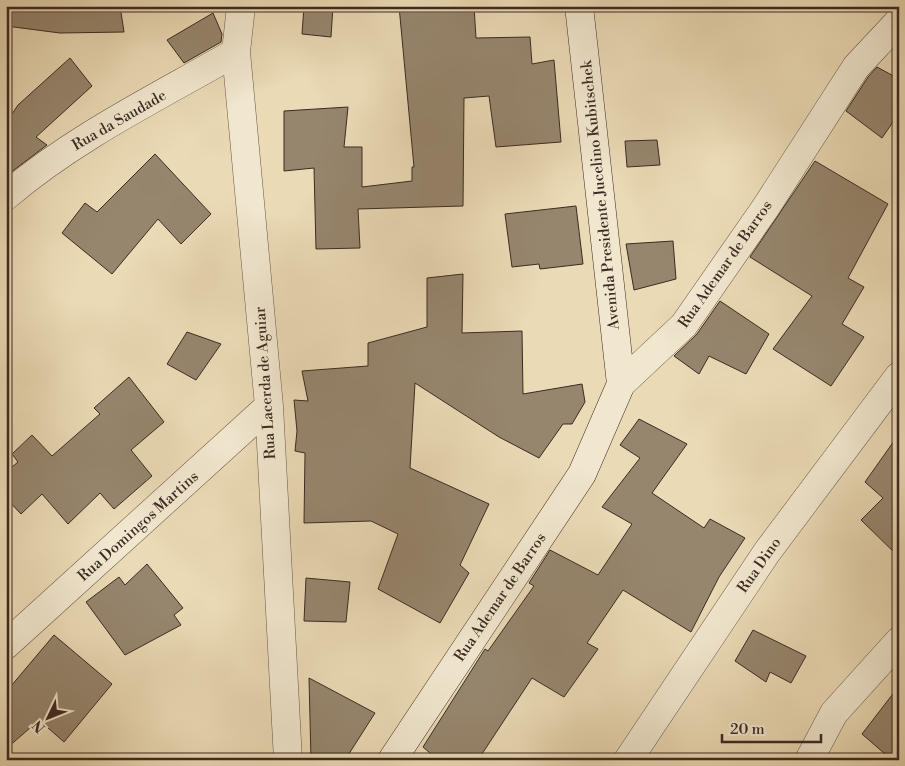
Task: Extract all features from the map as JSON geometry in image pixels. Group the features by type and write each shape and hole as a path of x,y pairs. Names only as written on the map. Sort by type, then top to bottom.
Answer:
{"street":[{"name":"Rua Lacerda de Aguiar","path":"241,6 236,52 269,406 288,760"},
{"name":"Avenida Presidente Jucelino Kubitschek","path":"579,6 621,384"},
{"name":"Rua Ademar de Barros","path":"392,760 582,474 621,384 684,326 766,207 856,67 899,21"},
{"name":"Rua da Saudade","path":"6,196 33,173 81,141 236,52"},
{"name":"Rua Dino","path":"628,760 767,552 899,376"},
{"name":"Rua Domingos Martins","path":"6,645 269,406"},
{"path":"809,760 834,713 899,641"}],"building":[{"path":"6,6 120,6 124,32 60,33 6,26"},
{"path":"304,6 333,6 331,37 302,34"},
{"path":"399,6 474,6 476,38 530,37 532,64 554,60 561,142 496,147 489,96 464,98 463,206 358,209 360,248 316,249 314,168 284,171 284,111 348,107 344,147 362,147 362,187 412,181 412,167 414,167"},
{"path":"213,13 222,34 221,42 184,63 167,40"},
{"path":"70,58 92,86 36,137 47,145 6,176 6,115 10,117 18,105"},
{"path":"877,67 899,79 899,113 882,138 846,111 868,77"},
{"path":"657,140 660,165 627,167 625,141"},
{"path":"155,154 211,214 181,244 158,219 112,274 62,233 85,203 97,212"},
{"path":"815,161 888,204 848,278 864,287 842,324 864,337 831,386 773,349 812,296 750,257"},
{"path":"576,206 583,264 540,269 539,264 512,267 505,214"},
{"path":"673,241 676,279 634,290 626,244"},
{"path":"463,274 462,333 522,331 523,394 582,384 585,402 572,424 563,424 539,458 499,437 415,383 410,468 489,504 460,565 469,573 440,623 378,589 398,534 371,521 304,523 305,453 295,451 297,431 294,400 308,401 302,371 368,366 368,343 427,327 427,278"},
{"path":"720,301 769,334 746,374 709,356 699,374 674,356 697,334"},
{"path":"187,332 221,344 196,380 167,364"},
{"path":"129,377 164,422 131,450 152,476 114,509 100,493 68,524 42,494 21,514 6,498 6,472 18,462 12,454 32,435 52,456 100,414 94,408"},
{"path":"639,419 687,444 652,493 704,528 710,519 745,538 719,577 691,632 623,590 587,643 598,649 564,697 532,678 478,760 438,760 423,747 485,649 488,651 534,586 529,583 550,550 598,575 632,524 602,507 640,458 620,445"},
{"path":"899,434 899,557 861,520 883,498 865,482"},
{"path":"147,564 183,608 174,615 181,625 125,655 86,602 119,577 125,585"},
{"path":"306,578 350,582 346,622 304,621"},
{"path":"753,630 806,656 791,683 770,672 766,682 735,661"},
{"path":"54,635 112,684 64,742 39,720 6,749 6,692"},
{"path":"309,678 375,713 345,760 311,760"},
{"path":"899,686 899,760 892,760 862,734"}]}
